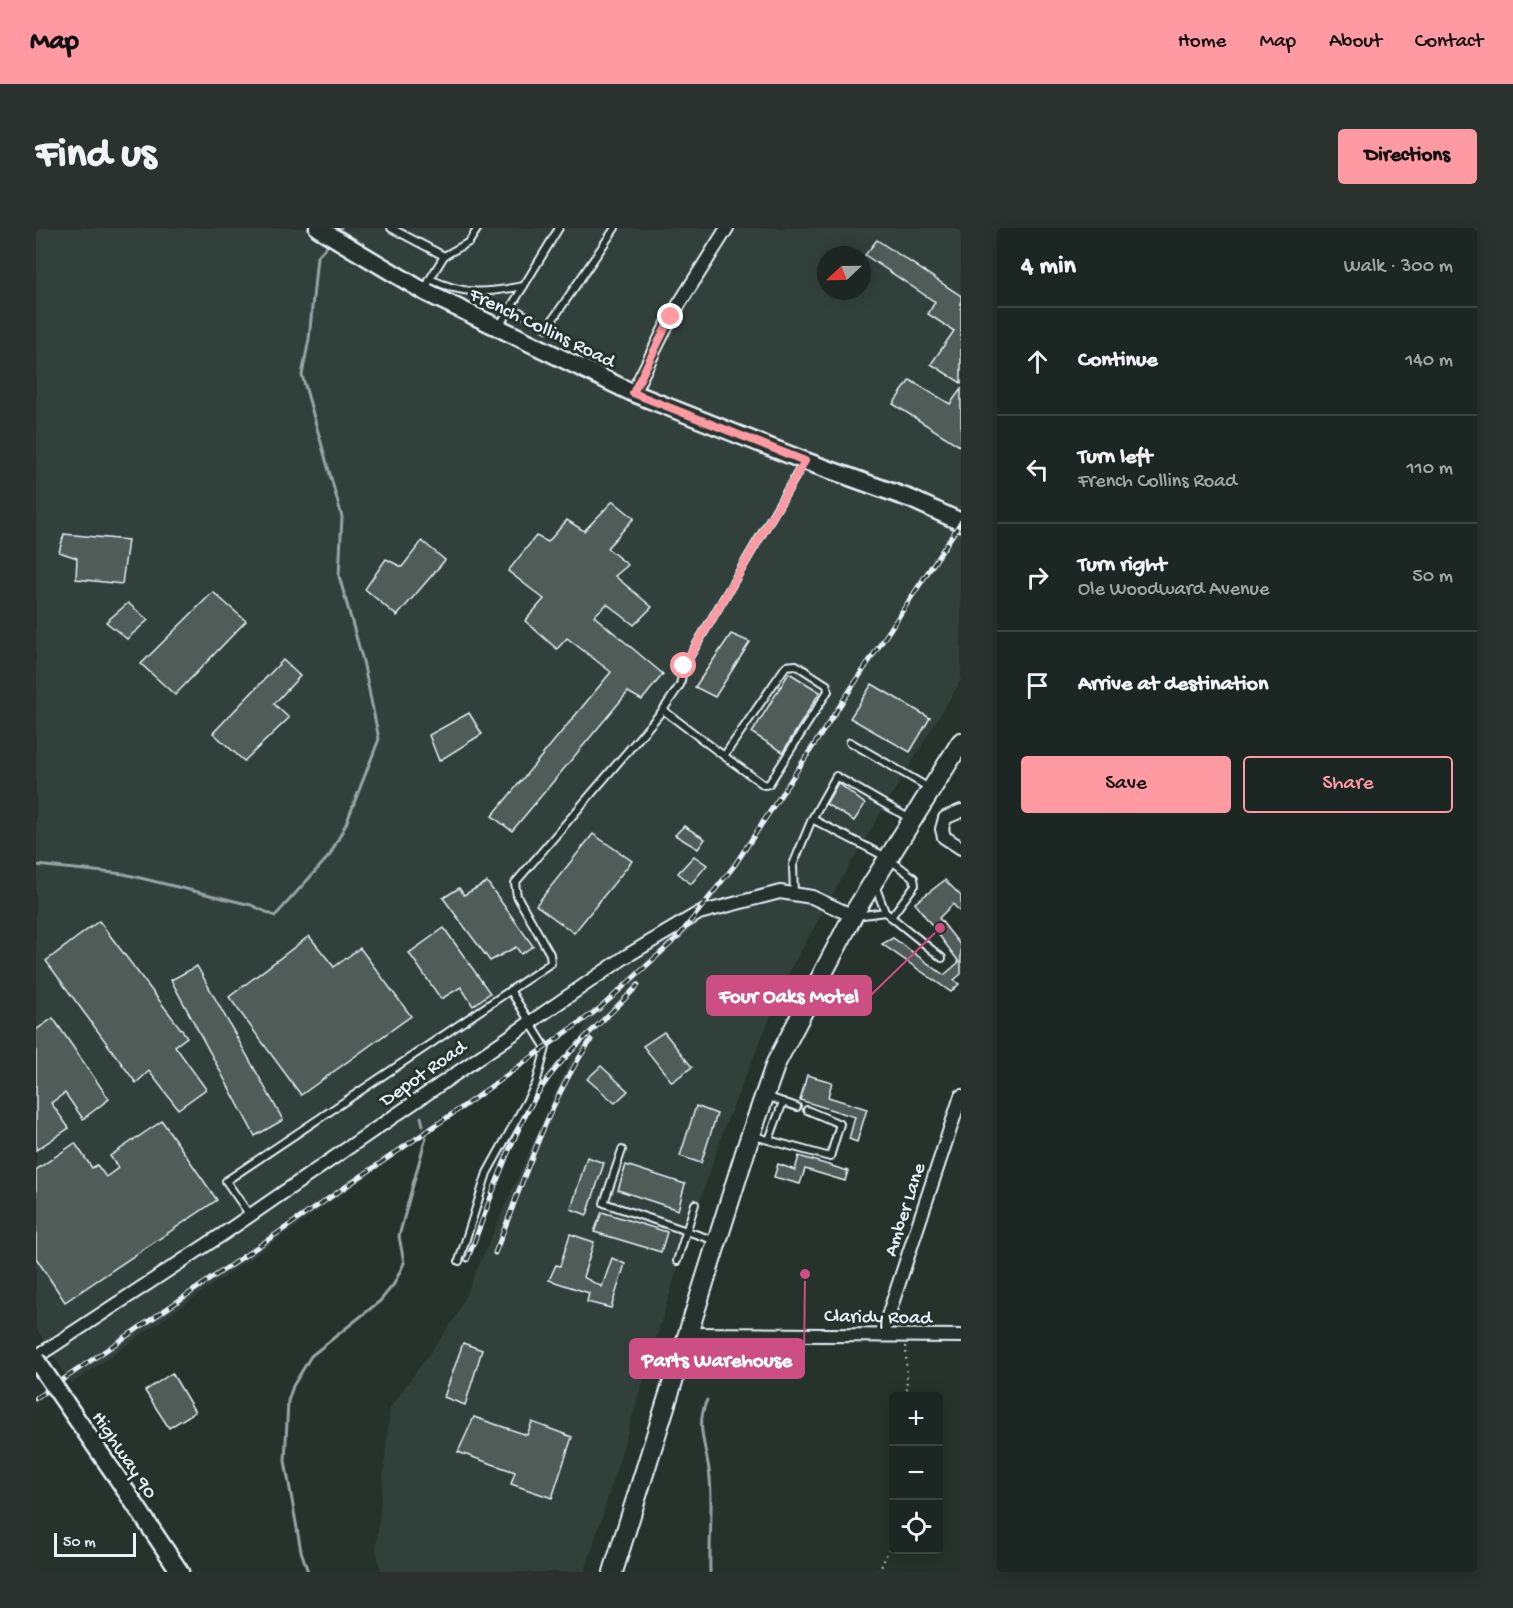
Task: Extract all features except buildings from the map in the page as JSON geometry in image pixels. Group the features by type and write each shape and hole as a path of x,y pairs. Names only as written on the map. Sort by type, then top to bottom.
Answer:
{"main road":[{"path":"613,1572 687,1334 776,1063 853,916 961,742"}],"street":[{"name":"French Collins Road","path":"318,228 427,286 497,329 633,393 805,461 911,499 961,522"},
{"path":"633,393 671,317 726,228"},
{"path":"961,811 945,818 942,829 944,837 961,848"},
{"name":"Depot Road","path":"36,1358 223,1234 531,1020 625,957 699,913 780,892 812,897 853,916"},
{"name":"Amber Lane","path":"882,1334 961,1096"},
{"name":"Claridy Road","path":"687,1334 961,1336"},
{"name":"Highway 90","path":"36,1358 180,1572"}],"lane":[{"path":"391,228 444,256"},
{"path":"478,228 469,242 444,256 427,286 473,293 524,286"},
{"path":"497,329 559,228"},
{"path":"511,308 547,328 615,228"},
{"path":"249,1214 226,1181 551,963 552,958 517,896 516,883 663,710 680,685 684,666 805,461"},
{"path":"663,710 724,756 764,785 769,784 825,698 826,686 795,665 786,666 724,756"},
{"path":"850,742 931,790"},
{"path":"794,894 793,865 812,819 836,776 912,820"},
{"path":"812,819 888,858 910,874 915,885 888,914 853,916"},
{"path":"874,881 888,914 942,958"},
{"path":"459,1261 487,1173 536,1084 546,1048 531,1020 510,990"},
{"path":"765,1096 797,1107"},
{"path":"769,1140 783,1102"},
{"path":"751,1135 830,1157 840,1124 807,1110"},
{"path":"622,1150 604,1203 717,1241"},
{"path":"677,1261 695,1204"}],"path":[{"path":"905,1335 907,1392"},
{"path":"879,1572 889,1549"}],"shaded area":[{"path":"36,228 961,228 961,680 843,876 789,972 726,1123 673,1283 585,1572 381,1572 376,1550 390,1408 456,1317 586,1023 71,1384 36,1328"}],"waterway":[{"path":"36,865 124,874 251,905 275,916 330,855 346,824 379,739 363,661 339,576 342,517 302,375 309,339 317,257 328,245"},
{"path":"421,1117 423,1125"},
{"path":"308,1572 301,1551 285,1461 288,1401 293,1386 311,1356 380,1301 394,1284 404,1263 399,1236 426,1137"},
{"path":"707,1400 703,1410 702,1429 711,1490 710,1572"}],"railway":[{"path":"36,1398 461,1108 600,1008 678,937 734,866 961,522"},
{"path":"467,1260 501,1169 532,1103 565,1058 638,985"},
{"path":"495,1253 549,1116 591,1040"}],"place":[{"name":"Four Oaks Motel","path":"940,928"},
{"name":"Parts Warehouse","path":"805,1274"}],"route":[{"path":"671,317 633,393 805,461 684,666"}]}
